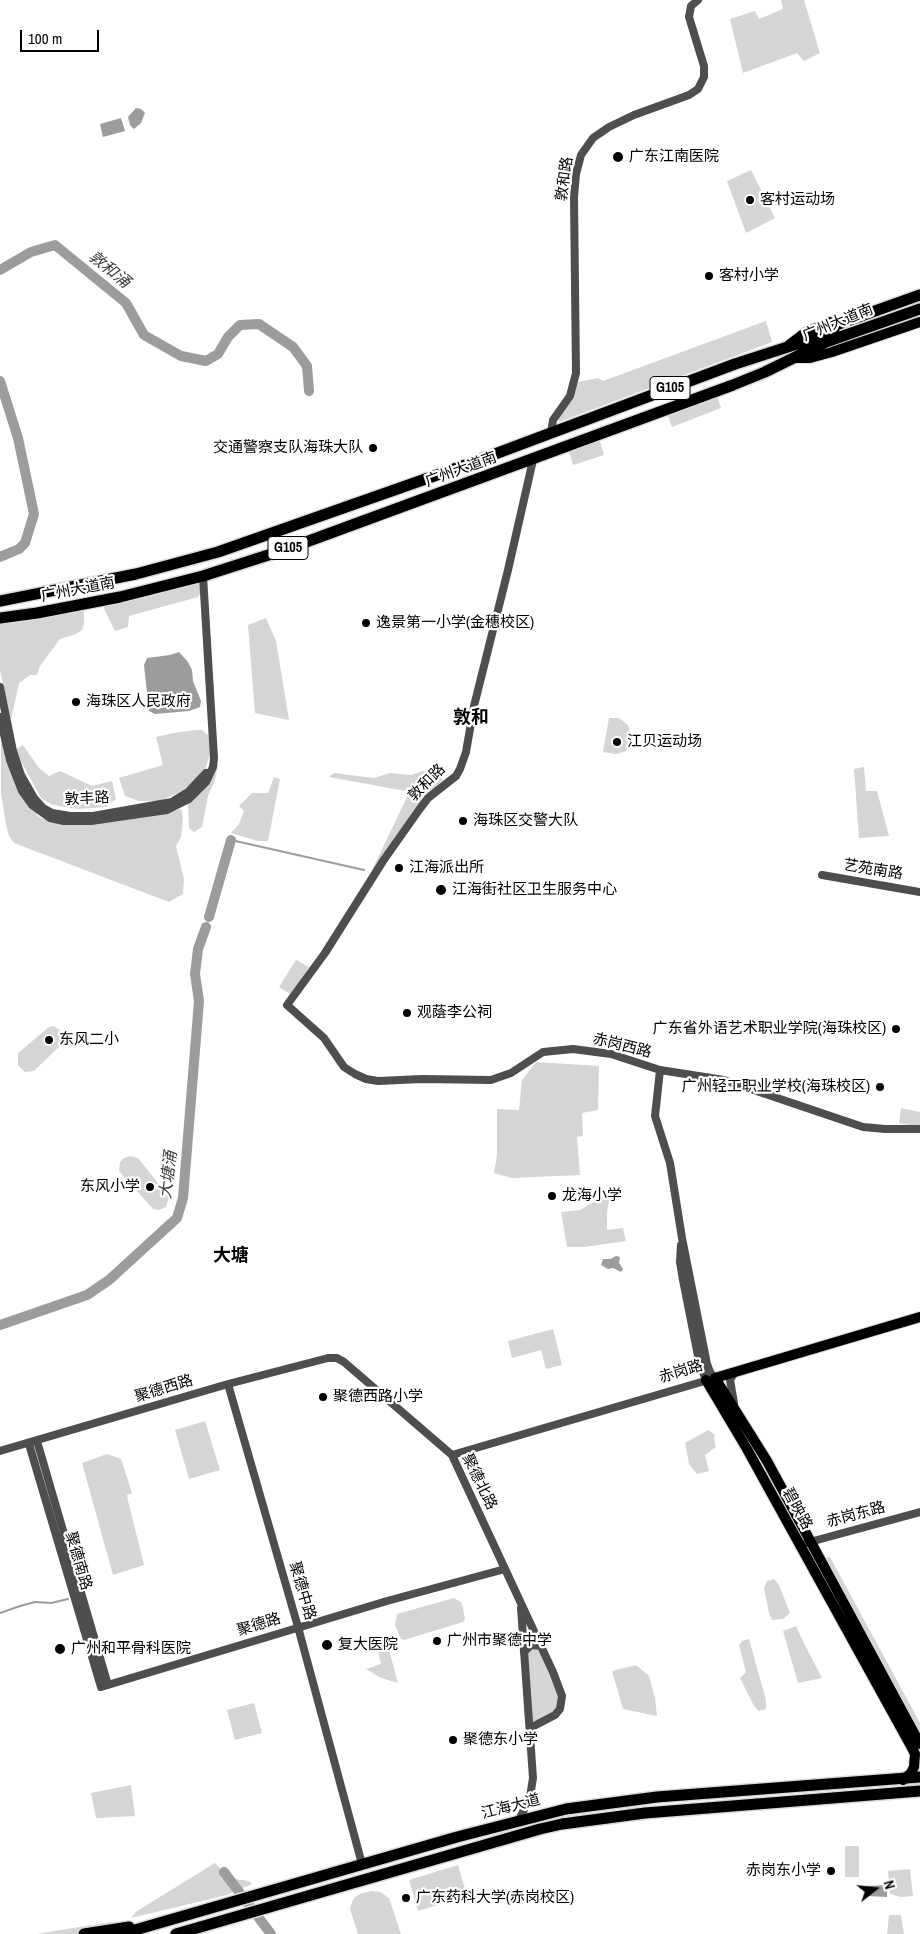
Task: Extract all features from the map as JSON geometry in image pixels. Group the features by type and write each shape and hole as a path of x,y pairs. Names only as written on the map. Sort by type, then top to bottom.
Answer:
{"highway":[{"path":"789,345 816,332 920,296"},
{"name":"广州大道南","path":"1,601 136,574 218,552 301,524 789,345 920,301"},
{"name":"广州大道南","path":"0,618 120,597 203,576 287,549 748,380 844,335 920,309"},
{"path":"793,358 920,316"},
{"path":"34,595 29,601 29,607 37,613"},
{"name":"江海大道","path":"121,1934 519,1820 575,1807 619,1801 903,1780 920,1777"},
{"name":"江海大道","path":"176,1934 562,1824 636,1814 920,1792"},
{"path":"84,1934 168,1920"}],"main road":[{"path":"789,345 800,335 818,326 920,290"},
{"path":"793,358 810,358 832,352 920,322"},
{"name":"赤岗路","path":"710,1379 920,1318"},
{"name":"碧映路","path":"710,1379 737,1413 767,1462 920,1744"},
{"name":"碧映路","path":"710,1379 737,1432 915,1754 914,1768 903,1780"}],"street":[{"name":"敦和路","path":"551,433 553,420 570,396 576,373 574,197 576,174 581,155 593,138 609,127 642,112 682,98 698,89 704,77 704,66 689,17 691,6 698,0"},
{"name":"敦和路","path":"287,1005 419,810 428,798 456,776 460,769 466,752 474,706 533,460"},
{"name":"敦丰路","path":"0,717 12,765 26,797 45,816 64,822 91,821 174,808 190,799 198,792 210,773 214,758 203,576"},
{"name":"敦丰路","path":"0,687 9,734 21,776 34,798 43,808 52,813 70,816 93,816 172,802 196,786 214,758"},
{"name":"艺苑南路","path":"822,876 920,892"},
{"name":"赤岗西路","path":"287,1005 324,1038 348,1070 366,1079 378,1081 422,1079 491,1080 511,1073 543,1052 559,1050 611,1054 660,1070 724,1080 863,1127 885,1130 920,1129"},
{"name":"碧映路","path":"660,1070 655,1102 655,1116 670,1163 682,1238 680,1262 699,1361 710,1379"},
{"name":"聚德西路","path":"0,1451 33,1443 228,1384 328,1358 336,1358"},
{"name":"聚德北路","path":"336,1358 344,1362 452,1455 559,1687 563,1701 560,1709 555,1714 530,1728"},
{"path":"735,1372 731,1377 730,1386 737,1413"},
{"name":"赤岗路","path":"452,1455 710,1379"},
{"name":"聚德中路","path":"228,1384 298,1628 362,1864"},
{"name":"聚德南路","path":"33,1443 47,1475 104,1686"},
{"name":"聚德南路","path":"33,1443 104,1686"},
{"name":"赤岗东路","path":"799,1544 920,1512"},
{"name":"聚德路","path":"104,1686 387,1601 505,1569"},
{"name":"聚德北路","path":"519,1820 532,1789 530,1728 520,1603"},
{"path":"524,1652 531,1645 541,1646"}],"shaded area":[{"path":"781,0 804,0 820,53 804,61 797,53 743,73 730,19 755,11 759,19 783,9"},
{"path":"136,108 141,109 145,113 141,123 134,129 130,125 128,117"},
{"path":"121,118 125,131 103,137 100,124"},
{"name":"客村运动场","path":"751,170 775,218 746,233 727,181"},
{"path":"766,321 772,342 559,422 559,416 578,382 598,378 603,381"},
{"path":"716,393 721,408 672,427 666,411"},
{"path":"599,438 604,455 573,465 568,448"},
{"path":"201,579 198,597 129,616 128,627 115,631 105,611 103,604"},
{"path":"84,609 82,630 60,639 40,666 37,675 30,675 19,683 11,720 0,670 0,623"},
{"path":"266,618 276,641 289,720 255,713 248,625"},
{"path":"179,652 192,670 193,681 201,701 200,707 189,711 155,714 149,711 144,665 147,658"},
{"name":"江贝运动场","path":"609,718 619,718 628,725 630,734 627,750 624,752 616,754 603,752"},
{"path":"202,730 209,736 210,754 206,767 194,782 178,793 160,801 139,801 125,796 119,778 163,765 156,737"},
{"path":"1,738 33,809 39,817 48,821 68,825 87,825 150,816 181,809 183,818 181,837 176,846 184,879 183,894 169,902 14,843 9,836 6,825 1,793"},
{"path":"23,745 39,768 49,776 60,771 92,786 112,781 116,799 106,807 78,809 53,805 41,798 15,750"},
{"path":"215,764 218,764 215,780 208,796 202,827 194,832 189,828 188,802"},
{"path":"864,767 866,791 877,791 889,836 859,838 854,769"},
{"path":"423,771 438,774 443,780 427,795 329,777 334,773 374,778 390,773 411,775"},
{"path":"274,777 280,779 268,841 258,841 231,833 239,824 244,811 239,806 252,793 268,793"},
{"path":"407,797 421,799 422,802 381,862 372,870"},
{"path":"296,960 309,967 292,995 279,987"},
{"path":"54,1026 65,1034 64,1042 34,1071 25,1072 18,1065 18,1053 49,1027"},
{"path":"536,1062 599,1066 598,1110 582,1113 583,1136 577,1137 580,1175 511,1178 494,1173 497,1155 497,1109 519,1110 522,1080"},
{"path":"901,1108 920,1112 920,1127 899,1123"},
{"path":"130,1156 138,1158 169,1197 166,1207 159,1210 153,1209 119,1171 120,1162"},
{"path":"602,1197 609,1200 607,1230 623,1228 626,1241 585,1247 567,1247 561,1212 580,1210"},
{"path":"616,1256 620,1257 619,1263 623,1269 621,1272 601,1265 603,1259 610,1259"},
{"path":"553,1329 562,1365 546,1369 541,1350 512,1358 508,1341"},
{"path":"205,1421 220,1470 189,1479 175,1430"},
{"path":"708,1430 715,1435 716,1447 705,1455 709,1471 697,1474 689,1464 685,1443"},
{"path":"107,1454 121,1459 132,1493 127,1495 128,1501 144,1565 113,1575 82,1463"},
{"path":"830,1557 920,1723 920,1737 824,1558"},
{"path":"774,1579 779,1585 790,1613 783,1619 772,1620 764,1588 767,1581"},
{"path":"454,1598 461,1602 465,1619 463,1622 404,1640 401,1639 395,1625 397,1614"},
{"path":"796,1626 822,1678 798,1683 783,1631"},
{"path":"386,1639 398,1683 381,1678 366,1669 381,1664 376,1642"},
{"path":"749,1639 766,1700 766,1709 759,1711 754,1706 740,1678 746,1672 739,1645 742,1641"},
{"path":"530,1648 539,1649 561,1698 555,1712 537,1721 532,1721 526,1652"},
{"path":"636,1665 649,1676 655,1698 657,1716 623,1709 612,1671"},
{"path":"254,1703 262,1733 235,1740 227,1710"},
{"path":"131,1785 135,1816 96,1818 91,1793"},
{"path":"845,1846 859,1846 859,1877 845,1877"},
{"path":"215,1863 234,1879 249,1881 252,1884 227,1895 131,1918 137,1911"},
{"path":"458,1865 467,1896 418,1911 409,1880"},
{"path":"910,1869 913,1896 901,1897 890,1894 888,1871"},
{"path":"887,1885 887,1897 866,1896 865,1889 867,1886"},
{"path":"380,1892 389,1898 401,1934 358,1934 350,1909 352,1902 355,1897 362,1893"},
{"path":"889,1915 901,1915 904,1934 887,1934"},
{"path":"111,1922 115,1934 36,1934"}],"waterway":[{"name":"敦和涌","path":"0,270 31,252 55,245 126,303 144,335 181,356 206,361 218,354 228,337 240,325 259,324 293,347 307,366 309,391"},
{"name":"敦和涌","path":"0,381 18,438 34,514 25,543 19,549 0,557"},
{"path":"231,840 364,870"},
{"name":"大塘涌","path":"209,917 231,840"},
{"name":"大塘涌","path":"0,1325 87,1295 109,1280 177,1218 183,1198 199,1001 195,974 198,949 206,927"},
{"path":"0,1613 35,1602 51,1603 68,1599"},
{"path":"224,1872 271,1934"}],"place":[{"name":"广东江南医院","path":"618,157"},
{"name":"客村运动场","path":"750,200"},
{"name":"客村小学","path":"709,276"},
{"name":"交通警察支队海珠大队","path":"373,448"},
{"name":"逸景第一小学(金穗校区)","path":"366,623"},
{"name":"海珠区人民政府","path":"76,702"},
{"name":"江贝运动场","path":"617,742"},
{"name":"海珠区交警大队","path":"463,821"},
{"name":"江海派出所","path":"399,868"},
{"name":"江海街社区卫生服务中心","path":"441,890"},
{"name":"观蔭李公祠","path":"407,1013"},
{"name":"广东省外语艺术职业学院(海珠校区)","path":"896,1029"},
{"name":"东风二小","path":"49,1040"},
{"name":"广州轻工职业学校(海珠校区)","path":"880,1087"},
{"name":"东风小学","path":"150,1187"},
{"name":"龙海小学","path":"552,1196"},
{"name":"聚德西路小学","path":"323,1397"},
{"name":"广州市聚德中学","path":"437,1641"},
{"name":"复大医院","path":"327,1645"},
{"name":"广州和平骨科医院","path":"60,1649"},
{"name":"聚德东小学","path":"453,1740"},
{"name":"赤岗东小学","path":"831,1871"},
{"name":"广东药科大学(赤岗校区)","path":"406,1898"}],"district":[{"name":"敦和","path":"471,718"},
{"name":"大塘","path":"231,1256"}]}
